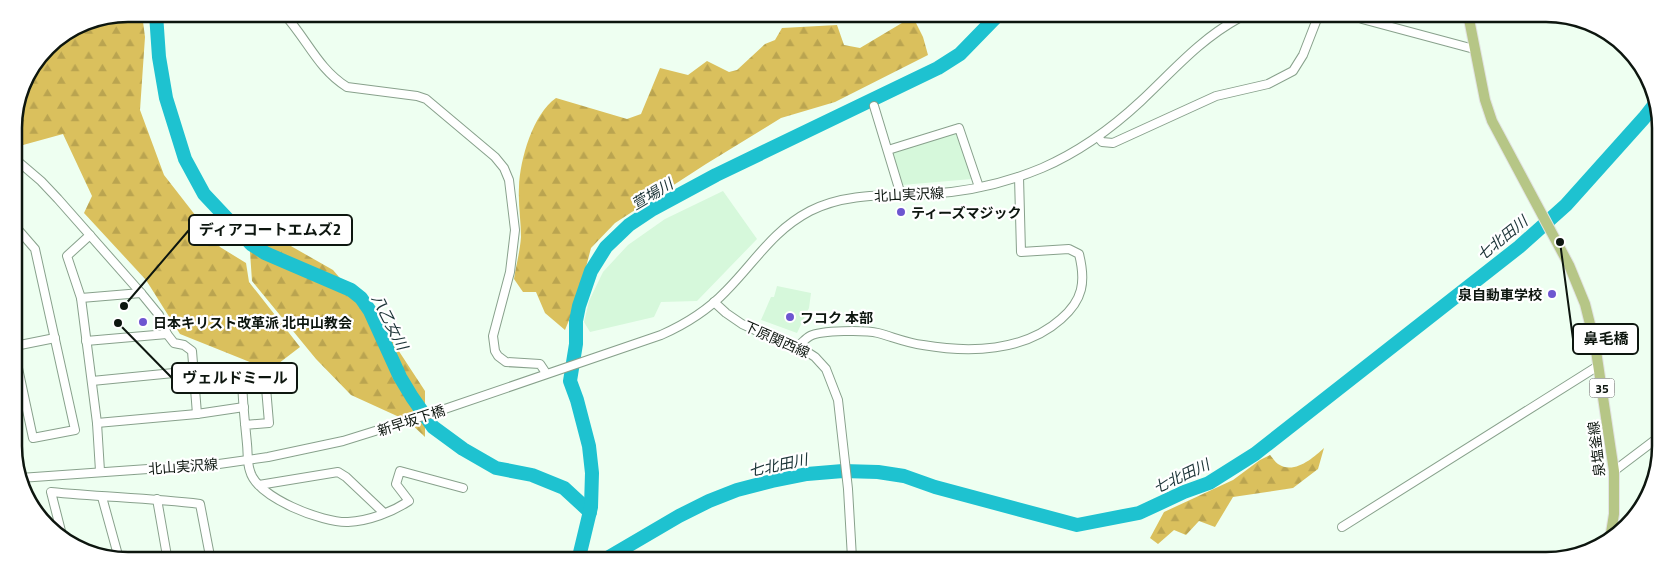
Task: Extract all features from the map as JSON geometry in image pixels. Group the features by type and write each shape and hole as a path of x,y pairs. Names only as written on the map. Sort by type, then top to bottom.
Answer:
{"main road":[{"name":"35","path":"1470,22 1474,49"},
{"name":"泉塩釜線","path":"1474,49 1485,100 1492,121 1558,244 1586,304 1598,366 1614,470 1614,514 1612,529"}],"street":[{"name":"北山実沢線","path":"549,372 678,328 701,314 727,290 775,236 797,218 812,210 837,201 864,196 929,194 979,187 1019,177 1044,167 1098,137 1142,100 1184,58 1209,37 1232,22"},
{"path":"1098,137 1102,142 1113,143 1216,96 1268,84 1293,72 1303,55 1316,22"},
{"path":"1374,22 1474,49"},
{"path":"292,23 325,70 347,88 417,96 426,99 496,157 504,168 509,180 515,230 510,272 493,336 495,351 506,362 540,364 549,372"},
{"path":"874,106 901,195"},
{"path":"888,150 959,128 979,187"},
{"path":"23,166 41,181 159,315 167,334 174,343 184,345 192,351 197,414"},
{"path":"798,346 810,336 822,333 858,331 876,333 923,345 967,350 985,349 1010,344 1050,328 1070,312 1079,297 1084,282 1082,267 1079,254 1069,249 1021,252 1019,177"},
{"path":"22,388 33,438 75,430 35,250 23,235"},
{"path":"90,235 67,256 81,298 97,423 100,471"},
{"path":"81,298 141,294"},
{"name":"下原関西線","path":"714,302 742,324 768,336 798,346 815,357 826,369 833,382 838,400 848,489 852,552"},
{"path":"86,341 167,334"},
{"path":"22,345 56,338"},
{"path":"1342,527 1598,366"},
{"path":"92,381 194,371"},
{"path":"245,425 269,423 267,384 265,376 257,371 248,371 242,375 245,425 250,472 259,485 274,497 327,520 348,522 395,510 409,501 396,484 400,471 463,488"},
{"name":"新早坂下橋","path":"343,442 478,398 549,372"},
{"path":"97,423 197,414 244,407"},
{"name":"北山実沢線","path":"27,477 179,467 248,460 343,442"},
{"path":"1614,470 1652,442"},
{"path":"259,485 338,472 346,477 384,513"},
{"path":"60,527 51,492 102,497 157,499 200,504 209,552"},
{"path":"102,497 117,552"},
{"path":"157,499 166,552"}],"shaded area":[{"path":"958,131 972,179 902,185 890,151"},
{"path":"723,191 757,239 697,301 661,302 654,317 590,332 584,322 589,301 603,272 628,245 665,219"},
{"path":"777,286 811,293 809,308 797,333 761,320 771,297 774,297"}],"green space":[{"path":"903,22 916,22 923,37 928,55 835,102 781,118 615,223 591,248 578,298 565,330 545,313 536,292 523,292 514,279 521,237 519,193 522,164 534,126 548,105 556,98 627,119 641,114 660,68 688,75 707,61 729,72 737,70 765,44 775,40 782,28 837,25 844,45 860,48"},
{"path":"143,23 145,37 140,110 164,175 220,247 246,263 249,282 300,347 270,370 180,334 146,280 84,213 92,196 63,134 23,145 23,115 26,101 33,82 44,64 70,40 82,33 101,26"},
{"path":"245,220 333,270 387,333 425,391 425,437 408,421 351,395 316,359 252,281"},
{"path":"1324,448 1318,469 1293,488 1233,497 1215,527 1199,521 1186,535 1174,530 1158,544 1150,538 1164,512 1233,480 1260,460 1270,455 1277,463 1290,468 1303,464"}],"waterway":[{"name":"萱場川","path":"580,552 591,507 592,473 589,446 570,381 576,344 576,321 579,306 591,271 606,247 629,225 653,209 716,175 938,68 960,54 991,22"},
{"name":"八乙女川","path":"157,23 159,57 166,98 185,159 204,194 251,244 265,253 351,290 361,298 370,311 400,377 433,427 463,449 496,468 532,475 564,488 590,512"},
{"name":"七北田川","path":"618,552 679,516 737,490 807,474 843,471 878,472 904,476 935,487 1077,525 1139,513 1184,492 1209,483 1255,454 1519,247 1566,205 1649,111"}],"place":[{"name":"ティーズマジック","path":"901,212"},
{"name":"鼻毛橋","path":"1560,242"},
{"name":"泉自動車学校","path":"1552,294"},
{"name":"ディアコートエムズ2","path":"124,306"},
{"name":"フコク 本部","path":"790,317"},
{"name":"日本キリスト改革派 北中山教会","path":"143,322"},
{"name":"ヴェルドミール","path":"118,323"}]}
